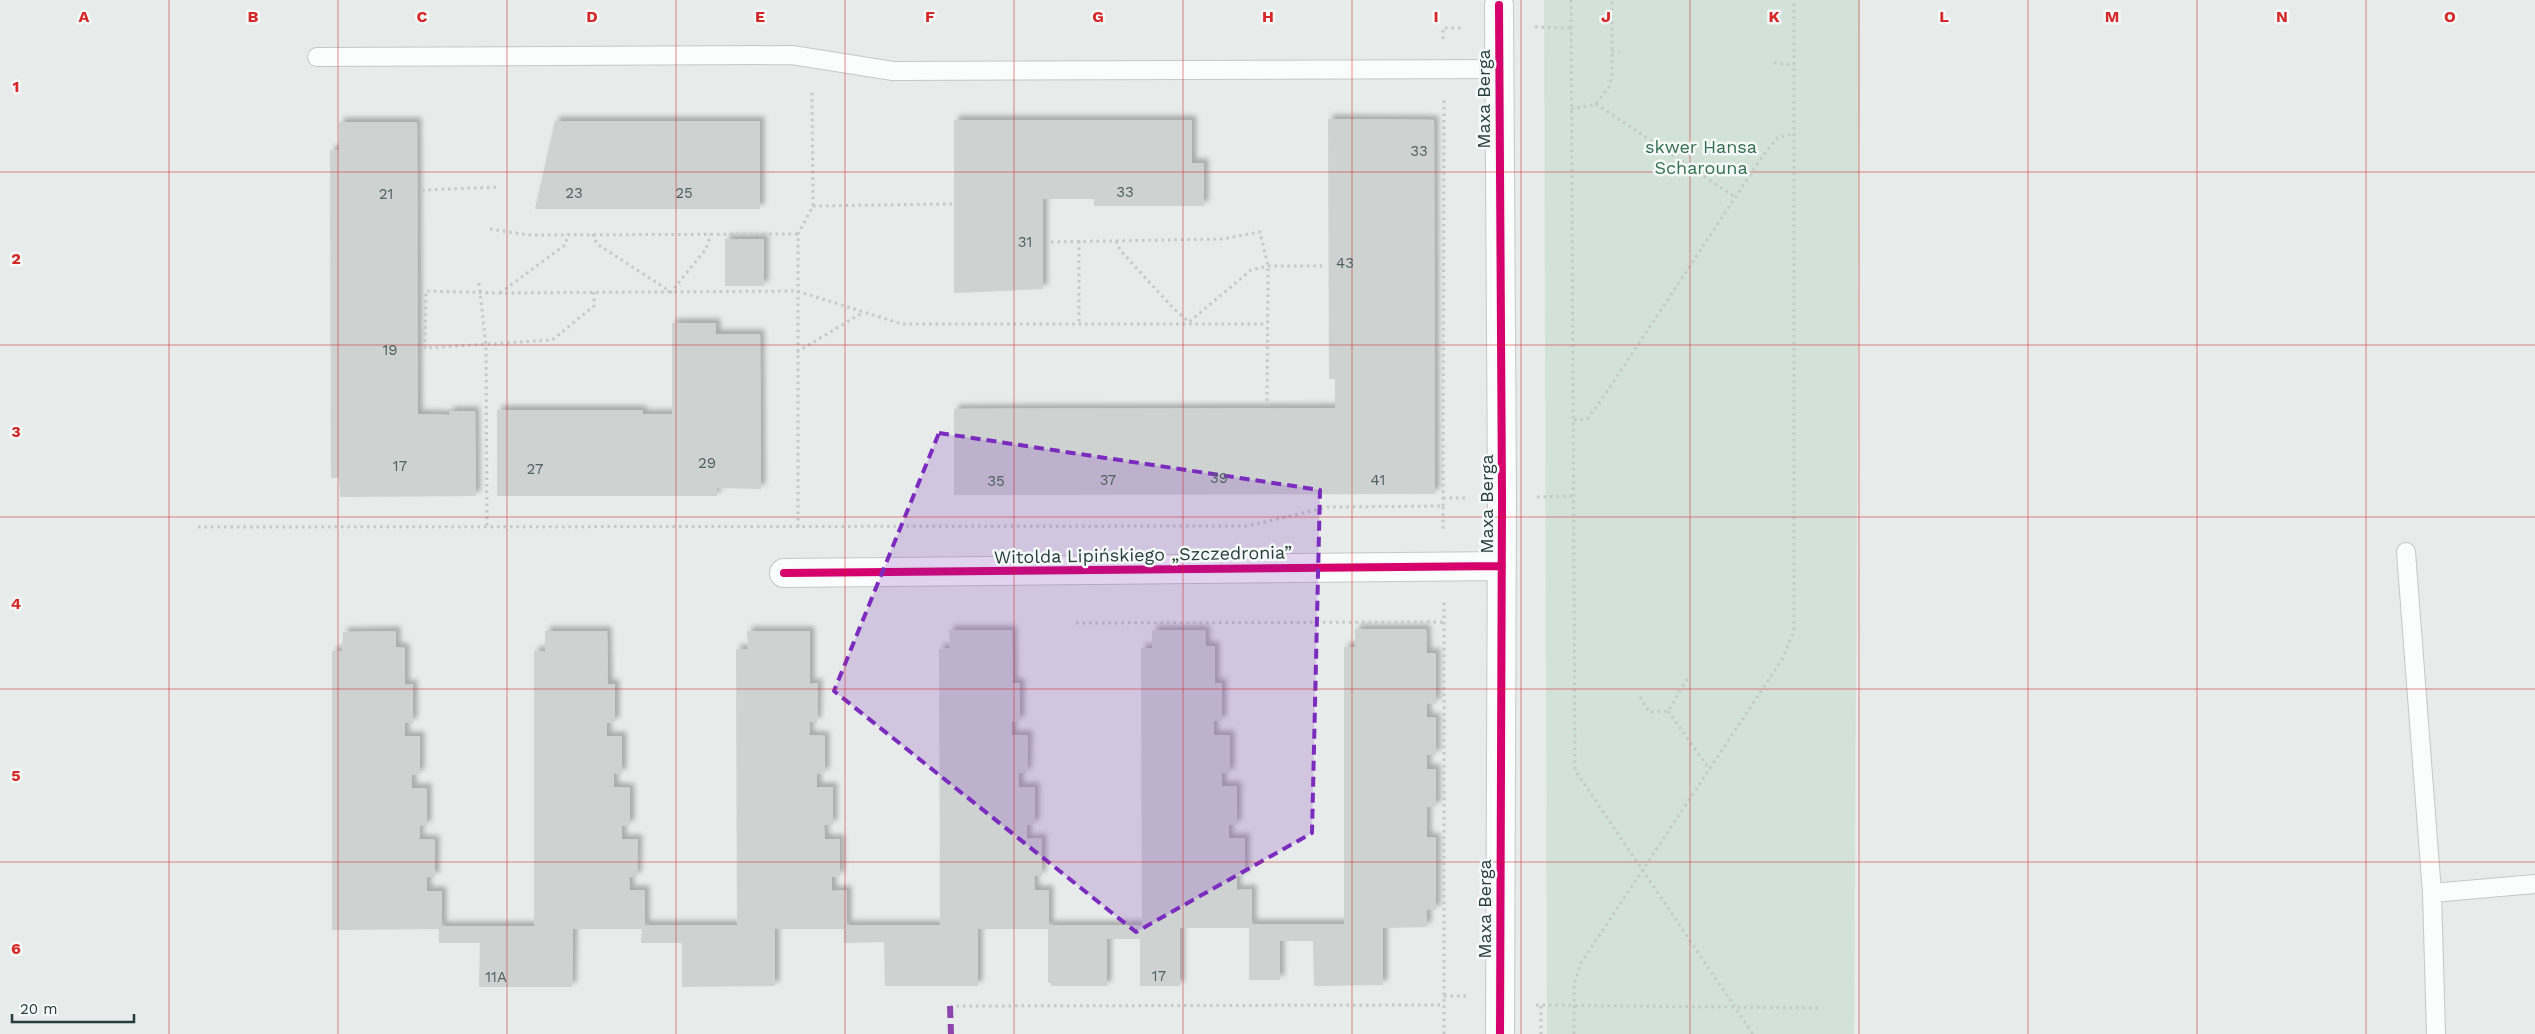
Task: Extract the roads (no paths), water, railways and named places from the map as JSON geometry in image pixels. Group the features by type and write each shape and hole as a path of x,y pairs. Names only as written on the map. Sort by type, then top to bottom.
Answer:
{"street":[{"name":"Maxa Berga","path":"1499,16 1502,566 1500,1034"},
{"name":"Witolda Lipińskiego „Szczedronia”","path":"784,573 1502,566"}],"lane":[{"path":"317,57 792,55 893,71 1499,70"},
{"path":"2406,552 2432,893 2436,1034"},
{"path":"2432,893 2535,884"}],"park label":[{"name":"skwer Hansa Scharouna","path":"1701,157"}]}
